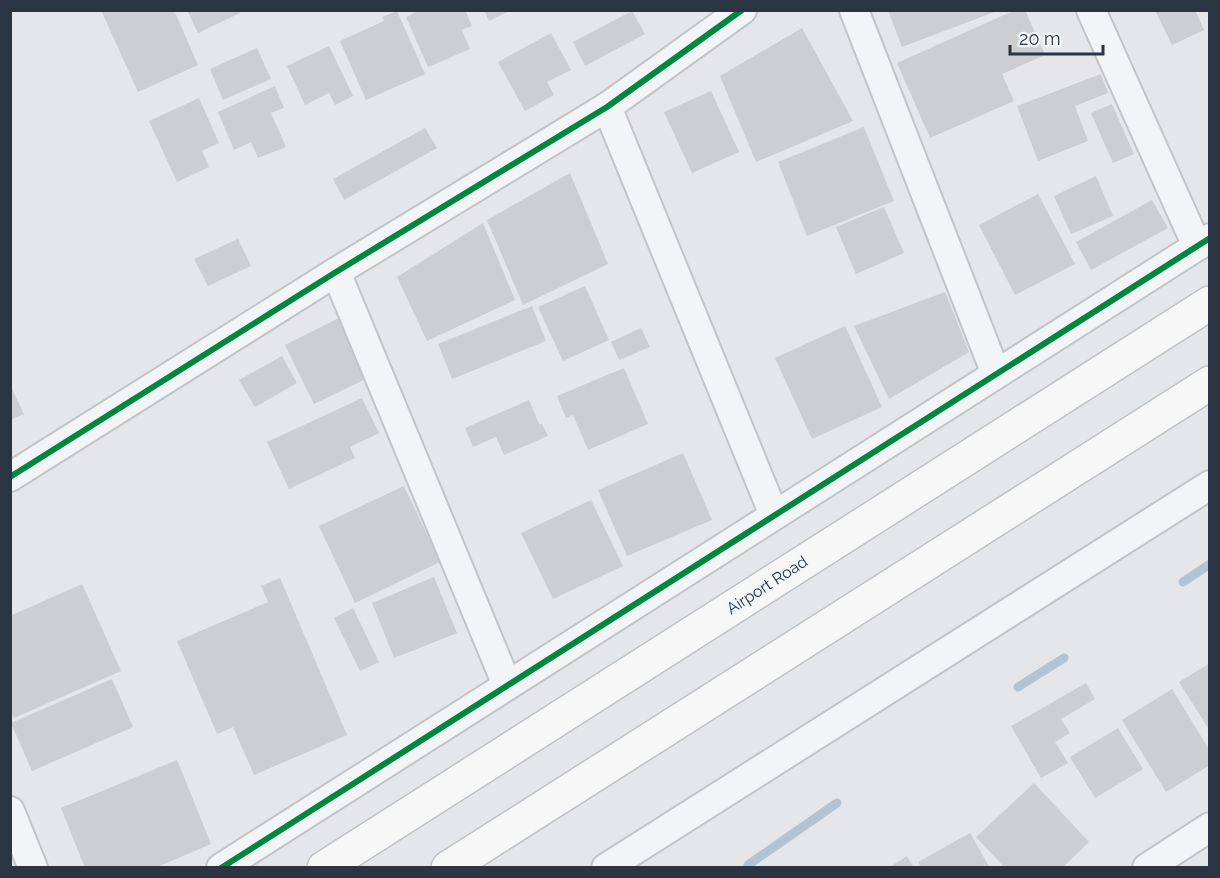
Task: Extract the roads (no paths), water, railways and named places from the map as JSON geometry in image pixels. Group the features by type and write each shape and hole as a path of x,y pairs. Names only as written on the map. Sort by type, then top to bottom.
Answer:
{"main road":[{"name":"Airport Road","path":"324,867 1209,303"},
{"path":"448,867 1209,383"}],"street":[{"path":"10,477 607,107 742,10"},
{"path":"854,10 996,374"},
{"path":"221,867 1203,242 1091,10"},
{"path":"607,107 774,515"},
{"path":"336,273 507,685"},
{"path":"606,867 1209,485"},
{"path":"10,811 33,867"},
{"path":"1147,867 1209,827"}],"waterway":[{"path":"1183,582 1210,564"},
{"path":"1018,687 1064,658"},
{"path":"748,865 837,803"}]}
